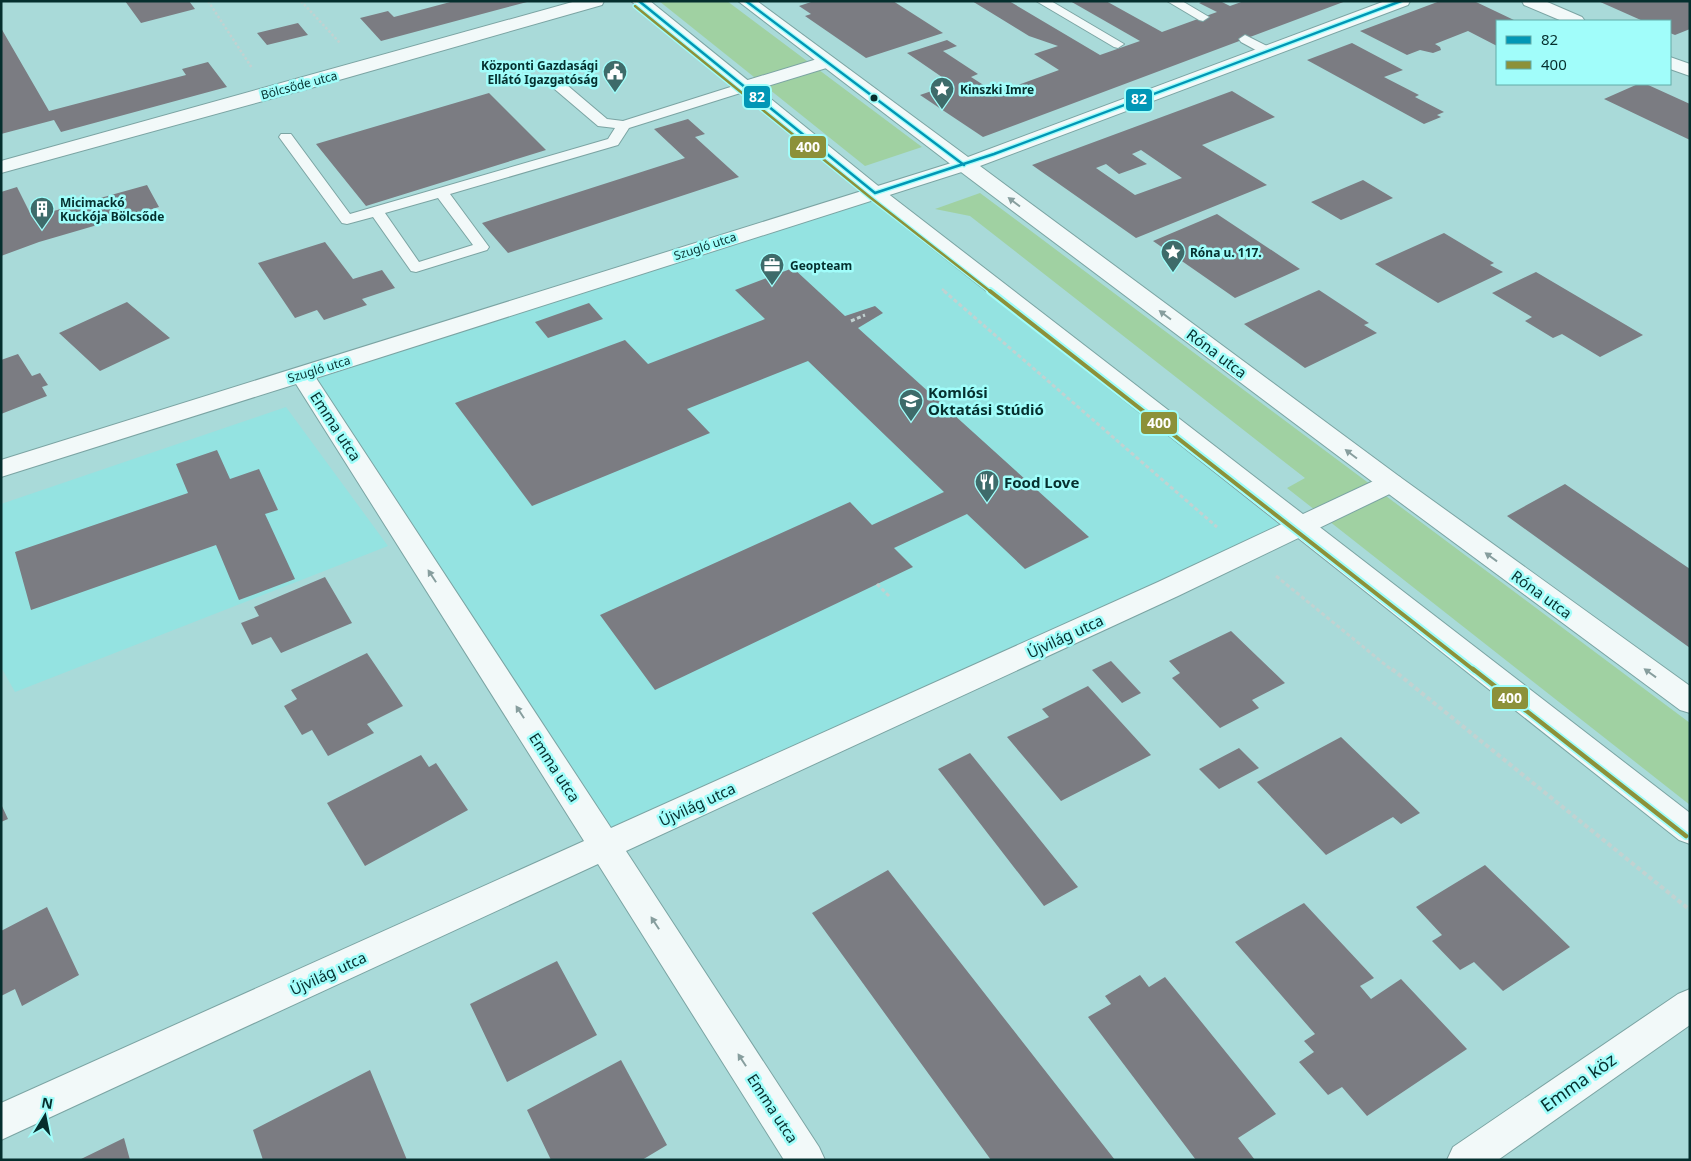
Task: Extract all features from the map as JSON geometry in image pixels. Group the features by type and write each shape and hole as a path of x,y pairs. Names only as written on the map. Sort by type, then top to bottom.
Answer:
{"street":[{"name":"Bölcsőde utca","path":"1,167 596,1"},
{"path":"639,1 875,193 1690,831"},
{"name":"Róna utca","path":"746,1 1390,483 1690,702"},
{"name":"Szugló utca","path":"1,469 964,165 1402,1"},
{"path":"1530,1 1574,20"},
{"path":"745,87 827,62"},
{"path":"1671,63 1690,72"},
{"name":"Emma utca","path":"302,374 806,1160"},
{"name":"Újvilág utca","path":"1,1122 1246,552 1390,483"},
{"name":"Emma köz","path":"1466,1160 1690,1005"}],"lane":[{"path":"1042,1 1118,44"},
{"path":"1173,1 1203,17"},
{"path":"1245,39 1269,52"},
{"path":"556,83 603,123 624,125 745,87"},
{"path":"286,137 347,220 613,142 624,125"},
{"path":"377,212 416,268 482,247 442,193"}],"path":[{"path":"208,1 255,72 246,83 256,97"},
{"path":"301,1 349,52 370,53 380,62"},
{"path":"934,283 1246,552 1690,910"},
{"path":"851,321 865,315"},
{"path":"877,584 890,596"}],"shaded area":[{"path":"874,197 1287,525 613,832 307,375"},
{"path":"286,407 388,546 15,692 1,667 1,504"}],"green space":[{"path":"659,1 727,1 922,147 865,166"},
{"path":"980,193 1690,723 1690,805 1287,488 1305,478 970,216 935,209"}],"building":[{"path":"125,1 189,1 195,9 141,23"},
{"path":"454,1 527,2 381,41 360,18 388,11 394,17"},
{"path":"814,1 893,1 943,33 866,58 805,16 811,14 799,6"},
{"path":"972,1 1009,1 1100,55 1140,41 1070,1 1106,1 1162,32 1217,12 1199,3 1204,1 1220,1 1230,6 1244,1 1346,1 983,137 920,95 952,84 907,53 947,40 957,46 943,51 978,74 971,77 996,93 1059,70 1034,54 1058,46 1029,36"},
{"path":"1440,1 1474,1 1514,20 1496,20 1496,45 1468,31 1435,44 1441,50 1433,53 1420,50 1407,55 1360,31"},
{"path":"1598,1 1690,1 1690,29 1675,35 1671,33 1671,20 1641,20"},
{"path":"298,23 308,35 267,45 257,33"},
{"path":"1,28 49,111 186,75 182,69 208,62 227,87 61,132 54,120 1,134"},
{"path":"1352,43 1403,70 1384,77 1419,95 1415,97 1444,112 1437,115 1441,117 1424,124 1307,60"},
{"path":"1636,85 1648,85 1690,104 1690,140 1604,99"},
{"path":"1232,91 1275,117 1202,145 1267,185 1136,238 1032,165","holes":["1141,150 1182,178 1135,195 1096,168 1106,164 1119,174 1147,164 1132,154"]},
{"path":"489,93 546,150 366,206 316,144"},
{"path":"688,119 705,134 695,137 739,177 508,253 482,223 685,158 654,129"},
{"path":"1363,180 1393,198 1341,220 1311,202"},
{"name":"Micimackó Kuckója Bölcsőde","path":"147,185 159,207 39,242 1,256 1,192 17,187 32,217"},
{"path":"1217,214 1300,269 1235,298 1153,241"},
{"path":"1444,233 1494,263 1490,265 1503,272 1438,303 1375,264"},
{"path":"325,242 353,279 382,270 395,288 362,299 367,305 324,320 317,310 295,318 258,263"},
{"path":"793,268 845,316 875,306 883,313 858,328 1089,537 1025,569 967,514 894,548 913,567 655,690 600,615 850,502 872,525 944,492 808,361 687,409 710,433 532,506 455,403 625,340 648,364 765,319 735,290"},
{"path":"1536,272 1643,335 1600,357 1562,334 1553,338 1525,321 1532,317 1492,293"},
{"path":"1319,290 1369,323 1364,325 1377,333 1305,368 1244,324"},
{"path":"127,302 170,338 100,371 59,333"},
{"path":"589,303 603,319 548,338 535,322"},
{"path":"18,354 32,376 40,373 48,385 42,387 47,396 1,414 1,360"},
{"path":"217,450 230,479 259,469 278,510 265,514 295,579 239,600 216,545 31,610 15,552 188,493 176,464"},
{"path":"1565,484 1690,569 1690,648 1507,516"},
{"path":"325,577 352,623 281,653 271,637 252,645 241,623 259,616 254,607"},
{"path":"1231,631 1285,683 1252,700 1259,708 1220,728 1172,678 1180,673 1169,661"},
{"path":"367,653 403,706 367,724 374,733 328,756 312,730 302,735 284,706 297,699 291,690"},
{"path":"1111,661 1141,693 1122,703 1092,670"},
{"path":"1088,686 1151,755 1061,801 1007,737 1049,717 1042,709"},
{"path":"1341,737 1420,813 1401,824 1393,817 1326,855 1257,782"},
{"path":"1239,748 1259,768 1219,789 1199,769"},
{"path":"970,753 1078,887 1044,906 938,769"},
{"path":"421,755 429,767 436,763 468,810 365,866 327,803"},
{"path":"1,804 8,819 1,822"},
{"path":"1485,865 1570,947 1503,991 1474,962 1460,970 1432,941 1442,935 1416,907"},
{"path":"888,870 1115,1160 991,1160 812,913"},
{"path":"1304,903 1374,978 1360,986 1371,999 1401,979 1467,1049 1367,1116 1342,1087 1328,1095 1299,1062 1314,1052 1304,1041 1315,1034 1235,942"},
{"path":"47,907 79,975 22,1006 15,989 1,996 1,931"},
{"path":"557,961 597,1035 507,1082 470,1004"},
{"path":"1140,975 1149,987 1165,977 1276,1114 1238,1138 1255,1160 1196,1160 1088,1017 1111,1004 1105,996"},
{"path":"621,1060 667,1145 642,1160 551,1160 527,1110"},
{"path":"370,1070 407,1160 263,1160 253,1130"},
{"path":"124,1138 130,1160 79,1160"}],"transit line":[{"name":"82","path":"639,1 875,193"},
{"name":"82","path":"746,1 964,165"},
{"name":"82","path":"875,193 994,154 1401,1"},
{"name":"400","path":"635,6 871,198 1686,836"}],"place":[{"name":"Központi Gazdasági Ellátó Igazgatóság","path":"615,93"},
{"name":"Kinszki Imre","path":"942,110"},
{"name":"Micimackó Kuckója Bölcsőde","path":"42,230"},
{"name":"Róna u. 117.","path":"1173,273"},
{"name":"Geopteam","path":"772,286"},
{"name":"Komlósi Oktatási Stúdió","path":"911,422"},
{"name":"Food Love","path":"987,503"}]}
